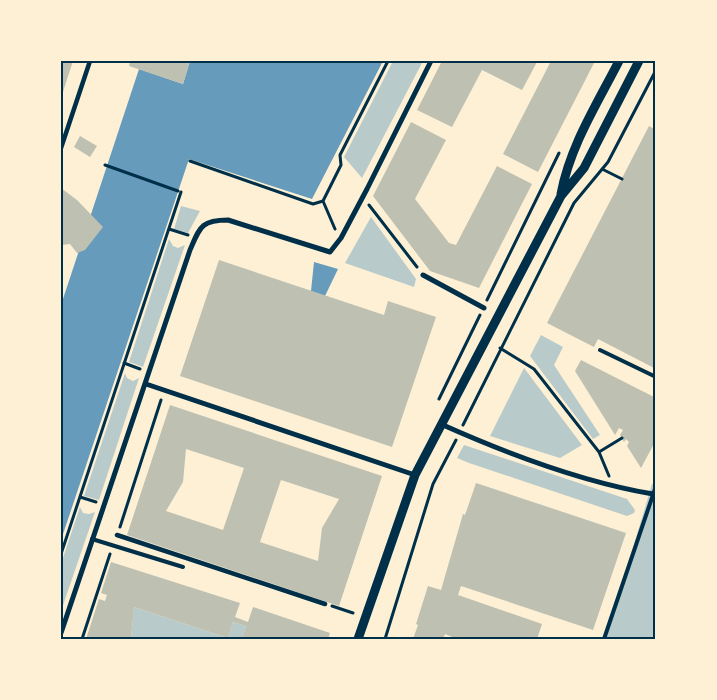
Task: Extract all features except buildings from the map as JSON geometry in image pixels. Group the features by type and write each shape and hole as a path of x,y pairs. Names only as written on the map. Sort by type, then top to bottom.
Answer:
{"street":[{"path":"61,148 90,61"},
{"path":"61,633 200,227 212,220 228,220 330,252 336,245 367,189 431,61"},
{"path":"560,196 565,172 619,61"},
{"path":"358,639 415,474 560,196 584,168 639,61"},
{"path":"423,275 484,308"},
{"path":"146,384 415,474"},
{"path":"442,424 477,441 615,487 653,494"},
{"path":"117,535 325,604"}],"lane":[{"path":"600,350 656,377"},
{"path":"604,639 656,486"},
{"path":"92,539 183,567"}],"path":[{"path":"190,162 313,204 323,201 341,166 340,156 388,61"},
{"path":"385,639 433,484 574,204 608,162 656,70"},
{"path":"438,401 561,149"},
{"path":"61,554 180,191 105,165"},
{"path":"602,169 622,178"},
{"path":"323,201 336,231"},
{"path":"365,212 369,204 423,275"},
{"path":"169,229 196,237"},
{"path":"500,348 534,369 599,452 615,487"},
{"path":"117,535 164,389"},
{"path":"599,452 622,438"},
{"path":"80,497 104,504"},
{"path":"82,639 114,545"},
{"path":"325,604 354,613"}],"shaded area":[{"path":"393,61 423,61 362,178 344,157"},
{"path":"181,206 200,211 188,233 174,229"},
{"path":"371,217 416,279 414,287 345,263"},
{"path":"169,239 173,246 178,248 185,245 143,367 129,362"},
{"path":"541,335 563,347 554,365 600,435 593,439 530,356"},
{"path":"524,368 582,445 560,458 490,436"},
{"path":"125,373 127,378 133,381 139,378 99,500 84,496"},
{"path":"464,445 627,499 635,510 634,513 627,516 469,463 457,458"},
{"path":"652,484 656,485 656,639 606,639"},
{"path":"80,507 83,513 95,512 61,611 61,564"},
{"path":"134,607 228,638 233,622 246,626 242,639 131,639"}],"water":[{"path":"190,61 383,61 312,199 189,159 61,540 61,305 139,69 183,84"},
{"path":"314,262 338,269 325,296 311,291"}]}
